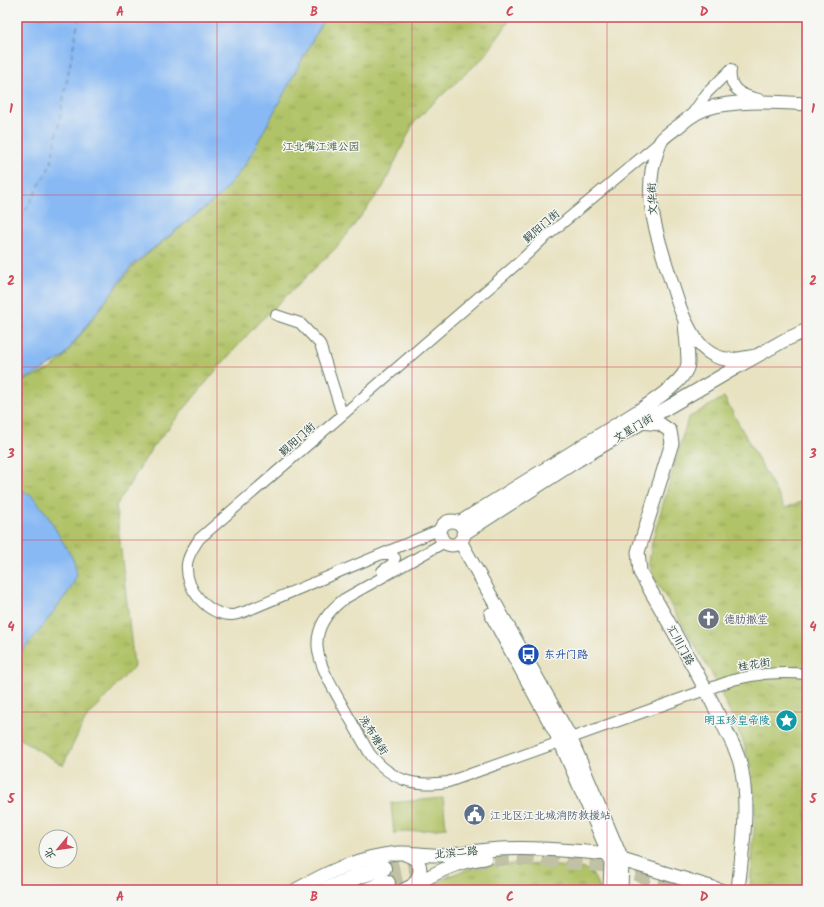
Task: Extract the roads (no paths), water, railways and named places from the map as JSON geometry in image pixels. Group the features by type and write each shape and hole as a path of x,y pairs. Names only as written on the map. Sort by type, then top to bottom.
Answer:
{"main road":[{"path":"326,890 358,876 383,868"},
{"path":"369,890 387,883"}],"street":[{"path":"661,141 692,115 707,93 731,69 730,78 733,86 739,92 747,96 770,102"},
{"path":"692,115 715,106 744,102 807,104"},
{"name":"文华街","path":"661,141 654,161 650,183 651,205 655,228 685,321 698,341 708,352 718,357 730,360 756,356"},
{"name":"觐阳门街","path":"441,529 244,612 233,615 220,613 207,607 196,594 188,579 187,563 191,550 199,539 518,263 541,241 661,141"},
{"path":"276,315 300,323 320,344 342,414"},
{"name":"文星门街","path":"456,537 666,392 680,379 688,365 685,321"},
{"name":"文星门街","path":"456,537 641,422 756,356 807,330"},
{"name":"汇川门路","path":"641,422 660,424 670,432 672,443 638,552 640,572 705,689 734,747 742,770 745,816 738,890"},
{"path":"456,537 441,536 441,529 443,525 449,521 456,522 456,537 565,739 614,859 621,890"},
{"name":"洗布塘街","path":"456,537 362,588 333,607 323,621 318,638 318,654 324,671 370,754 379,766 392,775 404,781 418,784 448,782 705,689"},
{"path":"362,588 394,561 395,558 393,556 383,554"},
{"name":"桂花街","path":"705,689 752,675 773,672 807,674"},
{"name":"北滨二路","path":"296,890 328,872 377,855 400,852 440,855 492,849 525,848 557,849 614,859 720,890"},
{"path":"400,852 414,858 419,864 420,869 418,877 408,888"},
{"name":"北滨二路","path":"408,888 432,874 474,859 528,855 614,859"},
{"path":"610,890 614,859"}],"water":[{"path":"17,17 325,17 247,162 222,194 132,265 63,357 39,372 17,383"},
{"path":"23,491 33,497 46,513 74,561 77,575 71,588 40,630 17,657 17,492"}],"tunnel":[{"path":"383,868 429,858"},
{"path":"470,862 500,858 528,858 614,865 684,890"},
{"path":"387,883 432,872"}],"place":[{"name":"德肋撒堂","path":"709,619"},
{"name":"东升门路","path":"529,654"},
{"name":"明玉珍皇帝陵","path":"786,720"},
{"name":"江北区江北城消防救援站","path":"474,815"}],"park label":[{"name":"江北嘴江滩公园","path":"321,146"}]}
